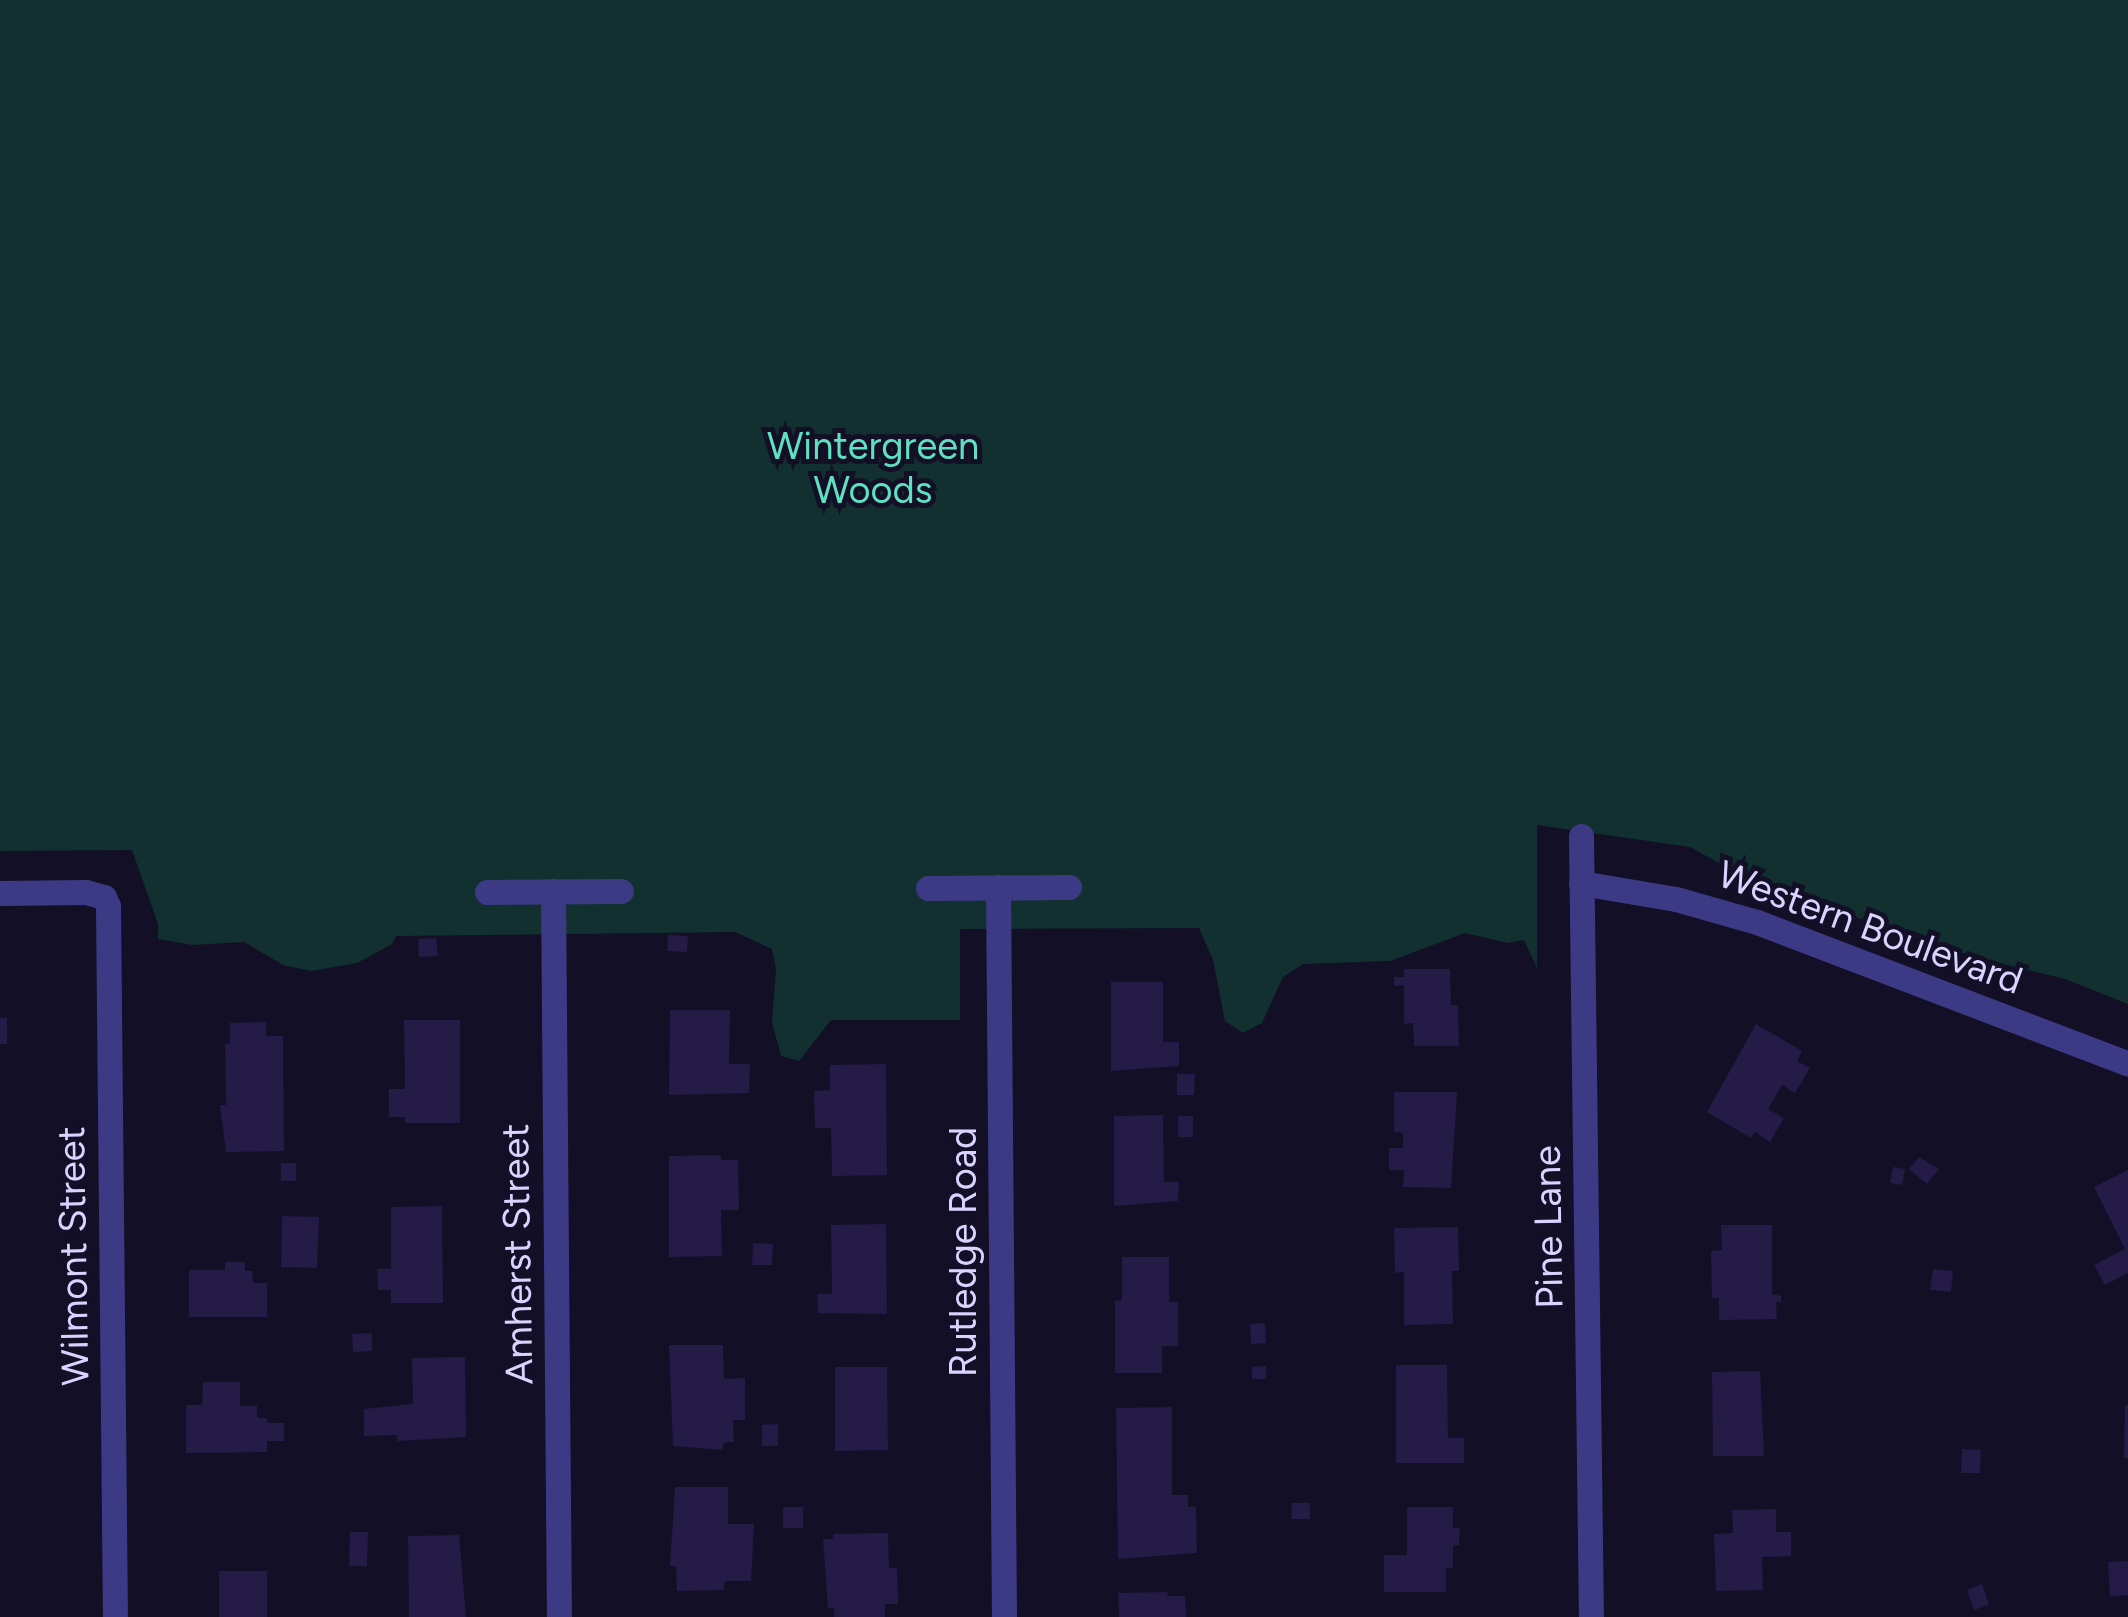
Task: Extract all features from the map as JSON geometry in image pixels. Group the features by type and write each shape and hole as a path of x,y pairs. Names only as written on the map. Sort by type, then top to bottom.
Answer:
{"street":[{"name":"Pine Lane","path":"1581,836 1591,1617"},
{"name":"Western Boulevard","path":"1581,883 1662,896 1757,922 2128,1064"},
{"path":"928,888 1069,886"},
{"name":"Rutledge Road","path":"998,887 1004,1617"},
{"name":"Amherst Street","path":"552,891 559,1617"},
{"path":"487,892 621,891"},
{"name":"Wilmont Street","path":"0,892 86,892 104,897 109,914 115,1617"}],"green space":[{"name":"Wintergreen Woods","path":"0,0 2128,0 2128,1004 2065,979 1974,957 1755,883 1690,847 1537,825 1537,968 1524,940 1508,943 1465,933 1390,961 1303,964 1283,977 1262,1023 1243,1033 1225,1021 1213,960 1199,928 960,929 960,1020 831,1020 799,1061 781,1056 772,1022 776,969 772,949 735,932 396,936 392,944 357,963 311,971 283,965 244,942 192,945 158,939 158,924 132,850 0,851"}],"building":[{"path":"668,935 688,936 687,952 667,951"},
{"path":"436,938 438,956 419,957 418,939"},
{"path":"1404,969 1450,969 1451,1005 1458,1005 1459,1046 1414,1046 1413,1023 1404,1024 1404,985 1394,986 1394,977 1404,977"},
{"path":"1111,982 1163,982 1163,1042 1179,1042 1179,1066 1111,1071"},
{"path":"670,1010 730,1010 729,1064 750,1064 749,1093 669,1095"},
{"path":"0,1018 7,1018 7,1044 0,1044"},
{"path":"404,1020 460,1020 460,1123 405,1123 405,1117 389,1117 389,1089 405,1089"},
{"path":"266,1022 266,1036 283,1036 284,1151 226,1152 220,1105 226,1105 225,1043 230,1044 230,1023"},
{"path":"1756,1024 1802,1051 1797,1061 1810,1068 1795,1093 1782,1085 1768,1109 1784,1118 1770,1142 1755,1132 1751,1138 1707,1112"},
{"path":"886,1064 887,1175 832,1176 831,1128 815,1128 814,1091 830,1090 830,1065"},
{"path":"1177,1074 1195,1074 1194,1095 1177,1095"},
{"path":"1394,1092 1457,1092 1451,1188 1403,1187 1404,1170 1389,1170 1389,1148 1403,1148 1403,1133 1394,1132"},
{"path":"1163,1115 1164,1182 1179,1182 1178,1201 1114,1206 1114,1116"},
{"path":"1178,1116 1193,1116 1193,1137 1178,1137"},
{"path":"721,1155 721,1160 738,1160 739,1210 721,1210 722,1256 669,1257 669,1156"},
{"path":"1919,1157 1939,1169 1927,1184 1909,1169"},
{"path":"281,1163 296,1163 296,1181 281,1181"},
{"path":"1893,1167 1905,1169 1902,1185 1890,1183"},
{"path":"2128,1170 2128,1273 2105,1285 2094,1265 2125,1249 2094,1187"},
{"path":"442,1206 443,1303 391,1303 391,1290 378,1290 377,1269 391,1269 391,1207"},
{"path":"282,1216 319,1217 317,1268 281,1267"},
{"path":"886,1224 887,1314 818,1313 817,1294 832,1294 831,1225"},
{"path":"1721,1225 1772,1225 1772,1294 1781,1296 1781,1302 1776,1302 1777,1319 1719,1320 1719,1298 1712,1298 1711,1251 1722,1250"},
{"path":"1458,1227 1459,1271 1452,1271 1453,1324 1404,1325 1404,1272 1395,1273 1394,1228"},
{"path":"753,1243 773,1244 772,1265 752,1265"},
{"path":"1122,1257 1169,1257 1169,1301 1162,1301 1178,1302 1178,1346 1162,1346 1162,1373 1115,1373 1115,1301 1122,1300"},
{"path":"225,1262 245,1262 245,1271 252,1271 253,1283 267,1283 267,1317 189,1317 189,1270 225,1270"},
{"path":"1933,1269 1953,1271 1951,1292 1930,1290"},
{"path":"1265,1323 1266,1343 1251,1344 1250,1324"},
{"path":"372,1333 372,1351 353,1352 352,1334"},
{"path":"669,1345 723,1345 724,1379 745,1378 745,1420 733,1420 734,1442 723,1443 723,1450 673,1446"},
{"path":"465,1357 466,1437 397,1441 397,1435 364,1436 364,1409 413,1404 412,1358"},
{"path":"1396,1365 1447,1365 1448,1438 1464,1438 1464,1463 1396,1463"},
{"path":"1266,1366 1266,1379 1252,1379 1252,1367"},
{"path":"835,1367 887,1367 888,1450 835,1451"},
{"path":"1760,1371 1764,1456 1713,1456 1712,1372"},
{"path":"203,1382 240,1382 240,1406 257,1406 257,1418 267,1418 267,1423 284,1423 284,1441 267,1441 267,1452 186,1453 186,1405 202,1405"},
{"path":"2128,1405 2128,1458 2124,1458"},
{"path":"1172,1407 1172,1495 1188,1495 1188,1507 1196,1507 1197,1553 1118,1559 1116,1408"},
{"path":"778,1424 778,1446 762,1446 762,1425"},
{"path":"1962,1449 1981,1450 1980,1473 1961,1473"},
{"path":"675,1487 728,1487 728,1524 754,1524 751,1581 725,1581 724,1590 677,1591 676,1566 670,1566"},
{"path":"1292,1503 1310,1503 1310,1519 1291,1519"},
{"path":"783,1507 803,1507 803,1528 783,1528"},
{"path":"1407,1507 1453,1507 1453,1528 1460,1528 1459,1545 1453,1546 1453,1568 1446,1568 1446,1592 1384,1592 1384,1555 1407,1555"},
{"path":"1776,1509 1776,1532 1791,1532 1791,1556 1762,1557 1763,1590 1716,1591 1714,1534 1733,1533 1732,1510"},
{"path":"350,1532 368,1532 367,1566 349,1566"},
{"path":"888,1533 889,1568 897,1568 898,1604 885,1604 885,1617 834,1617 834,1608 828,1608 823,1539 833,1539 833,1534"},
{"path":"459,1535 466,1617 409,1617 408,1536"},
{"path":"2128,1561 2128,1595 2110,1597 2108,1562"},
{"path":"219,1571 267,1571 267,1617 219,1617"},
{"path":"1982,1584 1989,1605 1974,1610 1967,1590"},
{"path":"1168,1592 1167,1596 1185,1596 1186,1617 1119,1617 1118,1593"}]}
